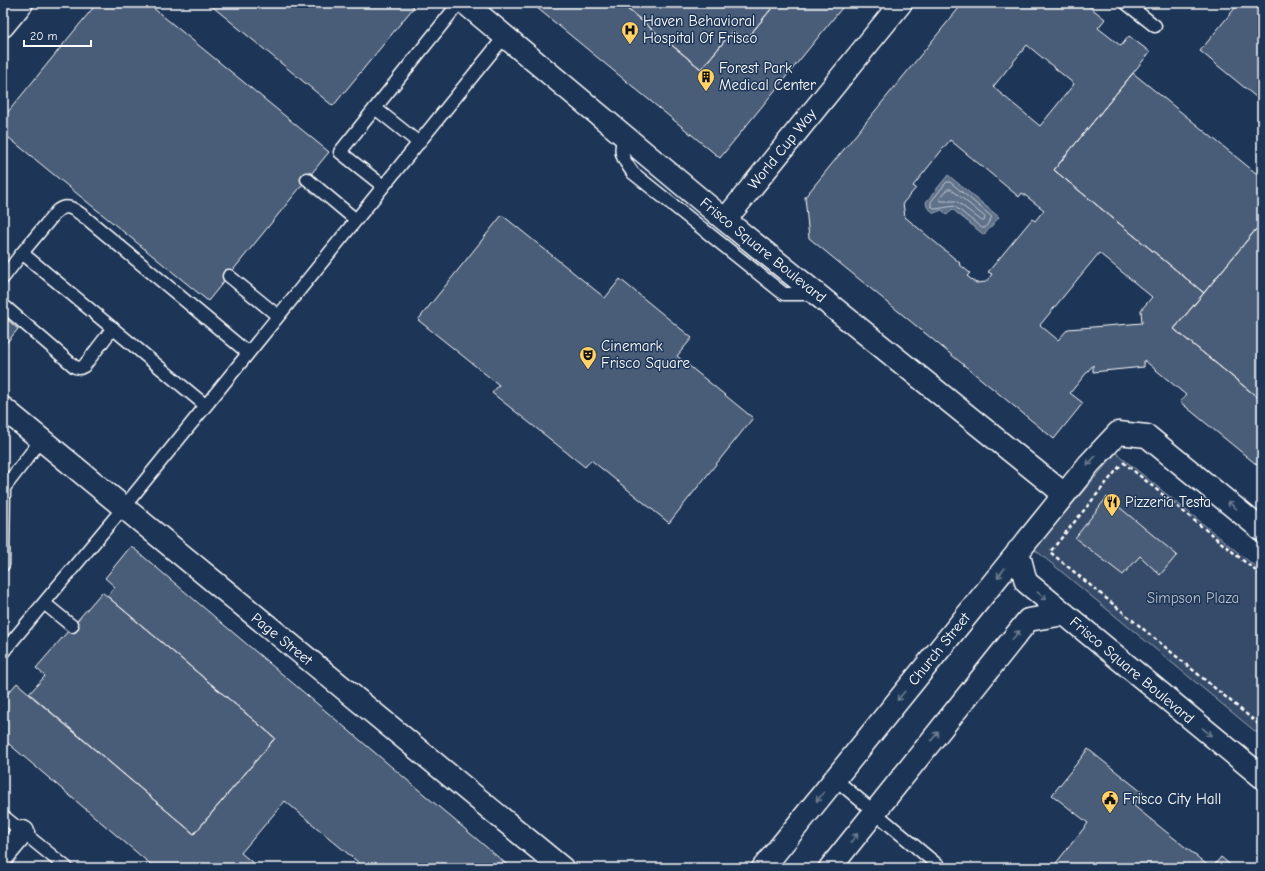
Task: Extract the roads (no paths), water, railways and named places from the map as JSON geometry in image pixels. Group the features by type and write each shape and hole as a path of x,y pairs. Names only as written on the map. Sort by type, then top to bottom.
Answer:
{"street":[{"path":"3,26 22,3"},
{"name":"Frisco Square Boulevard","path":"465,3 724,220 1064,494"},
{"name":"World Cup Way","path":"724,220 901,3"},
{"name":"Page Street","path":"3,408 562,868"},
{"name":"Church Street","path":"763,868 1088,464 1118,433 1147,436 1262,530"},
{"name":"Frisco Square Boulevard","path":"1018,551 1026,582 1262,777"},
{"path":"830,868 1028,620 1065,614"},
{"path":"3,856 23,832"}],"lane":[{"path":"383,186 340,152 459,3"},
{"path":"1126,3 1155,26"},
{"path":"3,652 123,508 505,36"},
{"path":"375,108 419,143"},
{"path":"626,137 621,145 623,158 633,173 784,294 816,294"},
{"path":"307,179 356,220"},
{"path":"3,278 57,211 62,207 69,207 86,218 248,353"},
{"path":"22,253 205,405"},
{"path":"229,276 278,316"},
{"path":"3,305 75,367 80,368 84,366 113,328"},
{"path":"3,565 4,488 41,440"},
{"path":"44,603 72,626"},
{"path":"835,779 941,868"},
{"path":"3,816 67,868"}],"water":[{"path":"948,175 999,217 984,235 952,209 947,215 942,210 934,213 927,207 926,202"}],"place":[{"name":"Haven Behavioral Hospital Of Frisco","path":"630,45"},
{"name":"Forest Park Medical Center","path":"706,92"},
{"name":"Cinemark Frisco Square","path":"588,370"},
{"name":"Pizzeria Testa","path":"1112,517"},
{"name":"Frisco City Hall","path":"1110,814"}],"park label":[{"name":"Simpson Plaza","path":"1193,598"}]}
